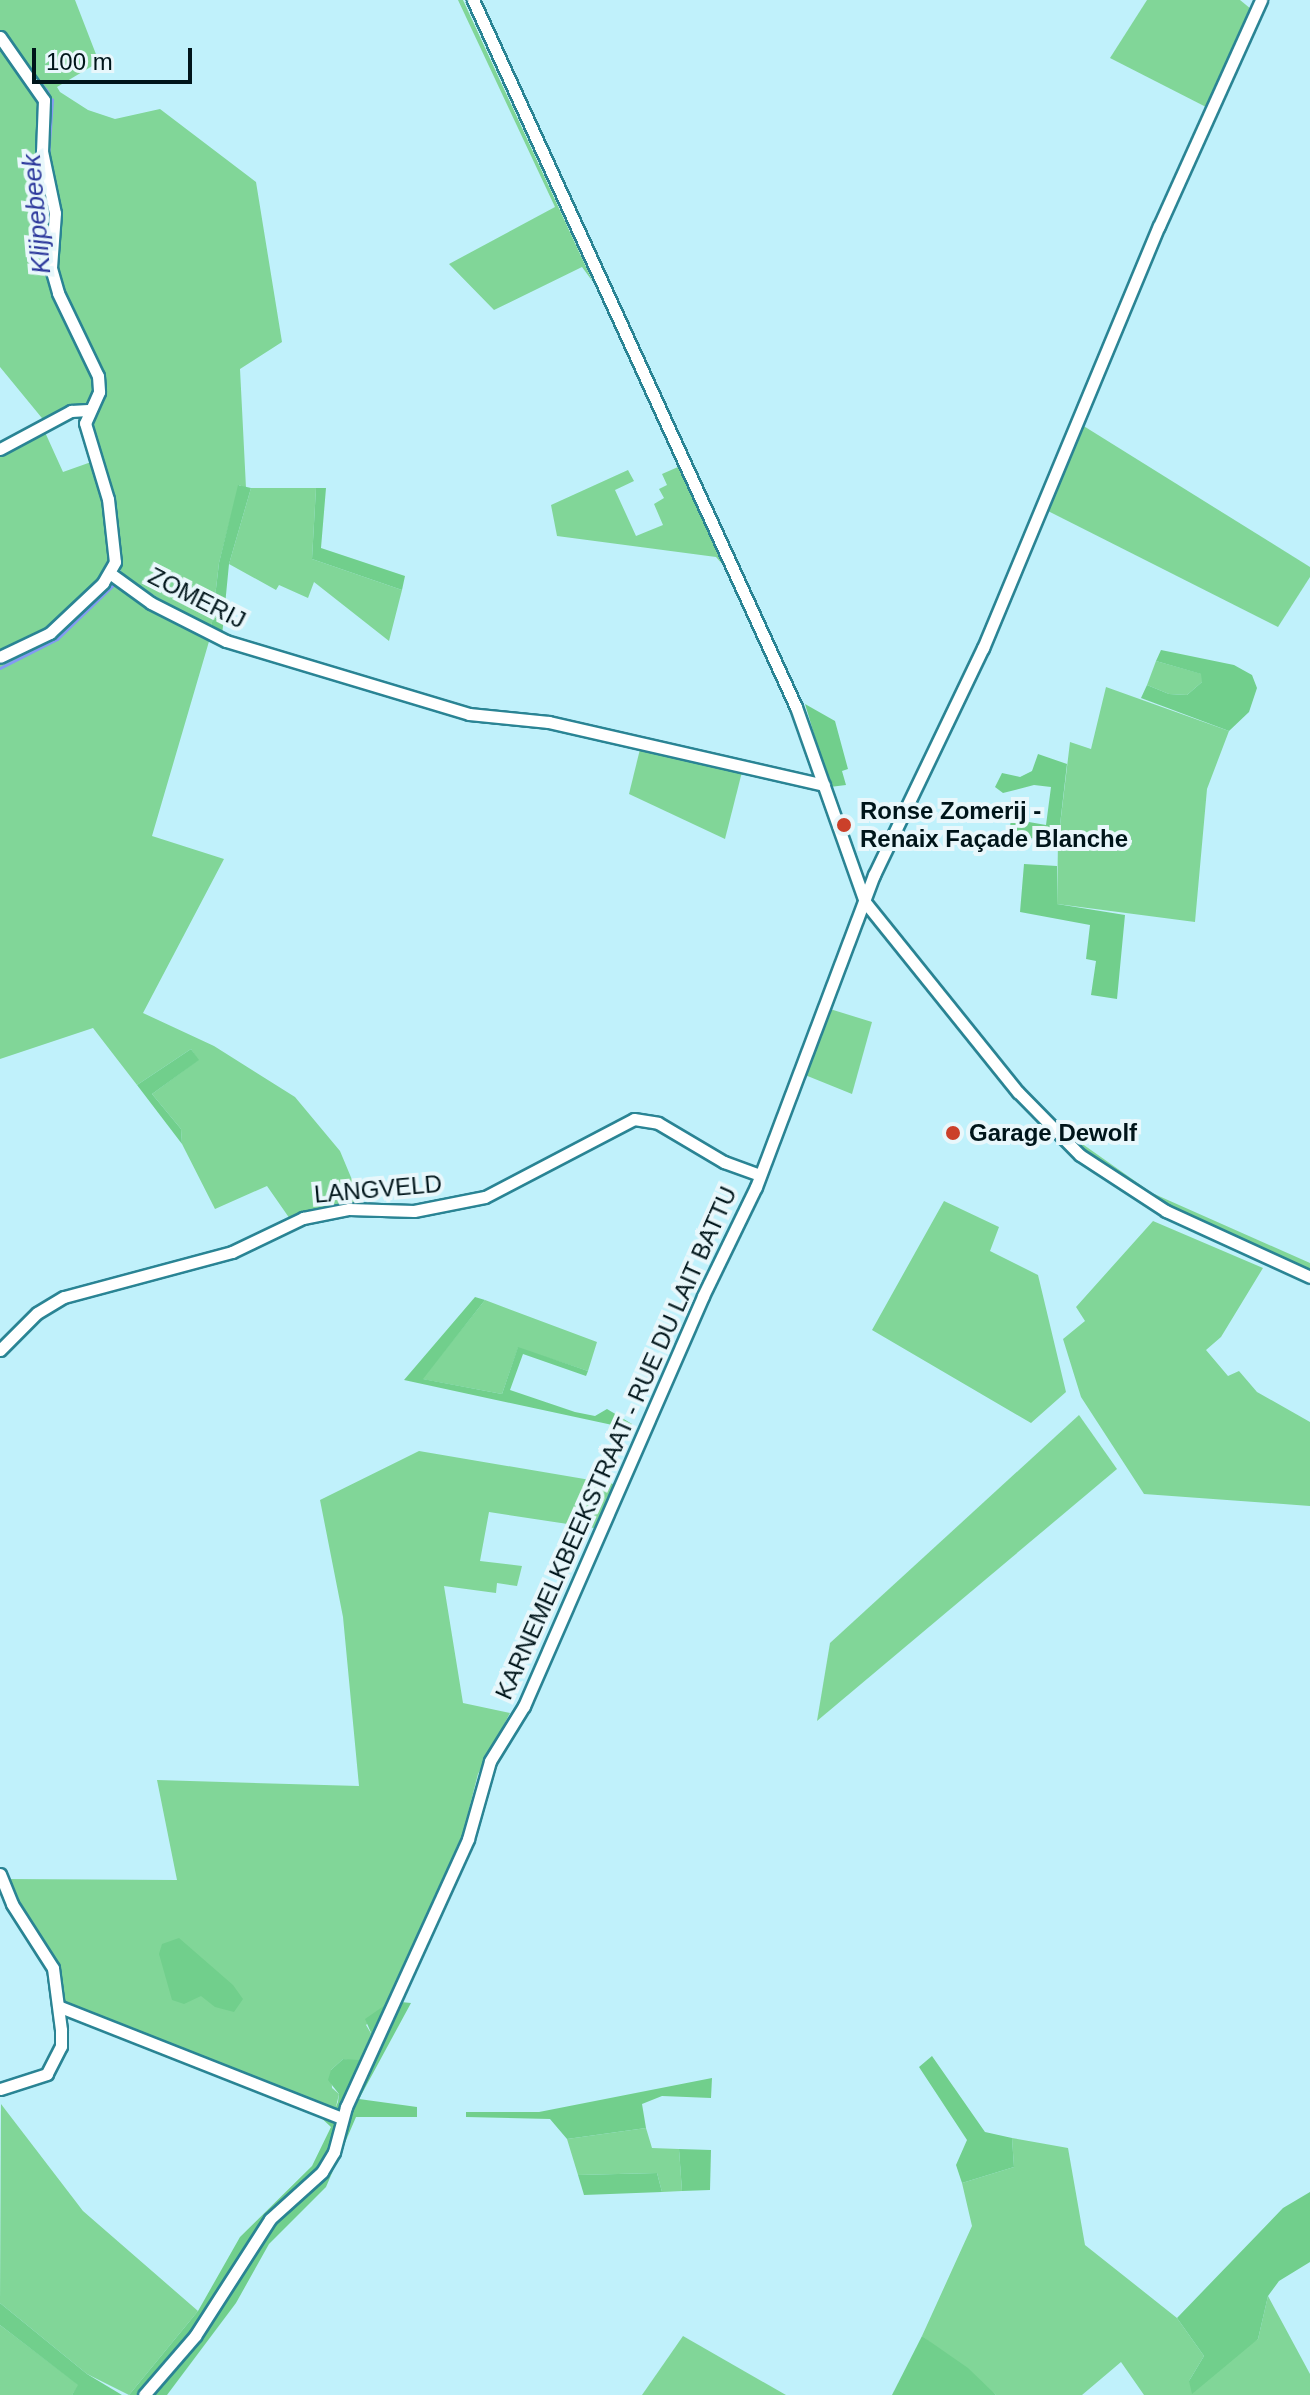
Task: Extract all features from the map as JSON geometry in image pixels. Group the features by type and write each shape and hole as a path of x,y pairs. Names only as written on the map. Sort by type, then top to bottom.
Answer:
{"street":[{"path":"473,0 772,651 865,902 1018,1092 1080,1155 1166,1211 1310,1277"},
{"name":"KARNEMELKBEEKSTRAAT - RUE DU LAIT BATTU","path":"144,2395 204,2324 270,2219 328,2165 342,2118 449,1885 490,1761 524,1706 759,1175 865,902 983,648 1159,226 1261,0"},
{"name":"ZOMERIJ","path":"0,37 44,100 42,151 55,213 51,268 58,293 98,376 99,392 88,410 87,433 113,523 111,574 151,603 226,641 469,714 549,722 824,785"},
{"path":"0,449 71,411 88,410"},
{"path":"0,657 50,633 111,574"},
{"name":"LANGVELD","path":"0,1350 37,1313 64,1297 243,1248 313,1216 349,1209 414,1211 485,1197 634,1119 658,1123 724,1162 759,1175"},
{"path":"0,1874 53,1968 60,2007 61,2046 47,2074 0,2089"},
{"path":"60,2007 342,2118"}],"green space":[{"path":"0,0 75,0 99,62 57,87 60,92 88,110 115,119 160,109 256,182 282,342 240,369 246,488 239,485 219,563 211,631 122,575 89,430 101,393 55,274 45,158 51,158 48,110 0,33"},
{"path":"458,0 463,0 593,282 582,267 494,310 449,264 555,207"},
{"path":"1147,0 1240,0 1251,9 1208,108 1110,58"},
{"path":"0,41 38,92 52,205 49,253 96,384 88,404 46,423 0,367"},
{"path":"1082,425 1310,567 1310,577 1278,627 1046,510"},
{"path":"44,430 63,472 94,461 103,488 108,561 100,579 50,628 0,653 0,451"},
{"path":"678,467 724,566 716,557 557,536 551,505 628,470 634,481 615,490 636,536 663,525 654,504 664,498 659,489 667,485 662,474"},
{"path":"238,485 251,488 229,564 222,636 211,631 219,563"},
{"path":"251,488 316,488 312,559 402,590 389,641 314,582 308,598 279,585 276,590 229,564"},
{"path":"316,488 326,488 321,548 405,576 402,590 312,559"},
{"path":"113,580 144,605 210,638 152,836 224,859 143,1013 214,1046 295,1097 340,1151 363,1206 290,1219 267,1186 215,1209 182,1144 181,1129 152,1094 198,1060 191,1049 137,1085 93,1028 0,1059 0,661 52,636"},
{"path":"1161,650 1234,665 1252,675 1257,688 1249,712 1229,731 1141,698 1147,685 1169,694 1187,695 1202,682 1201,674 1156,661"},
{"path":"1156,661 1202,674 1202,682 1187,695 1169,694 1147,685"},
{"path":"1106,687 1229,731 1207,789 1195,922 1057,904 1058,842 1070,742 1091,749"},
{"path":"805,704 835,721 848,769 842,771 846,785 830,787"},
{"path":"641,745 743,768 725,839 629,794"},
{"path":"1038,754 1067,764 1058,842 1009,835 1011,819 1046,825 1051,787 1034,785 1003,793 995,787 1002,773 1020,777 1032,771"},
{"path":"1024,864 1057,866 1057,904 1125,915 1117,999 1091,995 1096,961 1086,959 1090,925 1020,912"},
{"path":"830,1009 872,1022 852,1094 805,1075"},
{"path":"191,1049 199,1060 152,1094 181,1129 182,1144 137,1085"},
{"path":"1081,1143 1152,1193 1310,1263 1310,1271 1141,1193 1078,1147"},
{"path":"944,1201 999,1227 990,1251 1038,1275 1066,1392 1031,1423 872,1330"},
{"path":"1153,1221 1263,1268 1221,1337 1206,1350 1228,1376 1239,1371 1257,1392 1310,1422 1310,1506 1144,1494 1081,1397 1063,1339 1085,1321 1076,1307"},
{"path":"475,1297 485,1300 423,1379 502,1394 518,1347 588,1371 586,1376 523,1354 510,1390 595,1416 607,1409 632,1424 631,1429 404,1380"},
{"path":"485,1300 597,1342 588,1371 518,1348 502,1394 422,1379"},
{"path":"1079,1415 1117,1469 817,1721 830,1643"},
{"path":"419,1451 614,1484 594,1528 489,1512 480,1561 522,1566 517,1586 497,1583 496,1593 444,1586 463,1703 510,1713 478,1774 455,1864 391,2001 366,2025 372,2035 365,2053 357,2062 343,2059 331,2070 332,2088 339,2094 335,2111 65,2005 60,1973 7,1879 177,1880 157,1780 359,1786 343,1617 320,1500"},
{"path":"179,1938 233,1985 243,1999 234,2012 215,2007 201,1996 184,2004 172,2000 159,1954 162,1944"},
{"path":"391,2001 411,2003 359,2099 417,2107 417,2117 356,2117 326,2187 269,2244 236,2303 167,2395 129,2395 198,2311 240,2237 312,2166 331,2127 316,2113 332,2117 338,2102 339,2094 328,2080 331,2070 343,2059 359,2060 372,2035 365,2019"},
{"path":"932,2056 985,2132 1012,2138 1014,2167 962,2183 956,2165 967,2140 919,2067"},
{"path":"712,2078 711,2098 662,2096 642,2104 646,2128 567,2139 550,2119 466,2117 466,2112 539,2112"},
{"path":"1,2104 83,2211 198,2311 129,2395 87,2374 0,2303"},
{"path":"646,2128 652,2148 679,2149 682,2191 662,2192 657,2173 578,2175 567,2139"},
{"path":"1012,2138 1068,2148 1085,2245 1177,2318 1204,2356 1189,2381 1258,2339 1268,2296 1310,2374 1310,2395 1144,2395 1121,2362 1082,2395 996,2395 922,2336 972,2226 962,2183 1014,2167"},
{"path":"679,2149 711,2150 710,2190 682,2191"},
{"path":"657,2173 662,2192 584,2195 578,2175"},
{"path":"1310,2192 1310,2262 1279,2281 1268,2296 1258,2339 1192,2394 1189,2381 1204,2356 1177,2318 1283,2208"},
{"path":"0,2303 87,2374 122,2395 72,2395 78,2385 0,2325"},
{"path":"0,2325 79,2385 72,2395 0,2395"},
{"path":"683,2336 786,2395 642,2395"},
{"path":"922,2336 968,2368 996,2395 892,2395"}],"waterway":[{"name":"Klijpebeek","path":"25,64 48,92"},
{"name":"Klijpebeek","path":"48,158 52,99"},
{"name":"Klijpebeek","path":"56,192 59,232"},
{"name":"Klijpebeek","path":"103,465 114,501 119,547"},
{"path":"0,668 57,639 113,585"}],"place":[{"name":"Ronse Zomerij - Renaix Façade Blanche","path":"844,825"},
{"name":"Garage Dewolf","path":"953,1133"}]}
